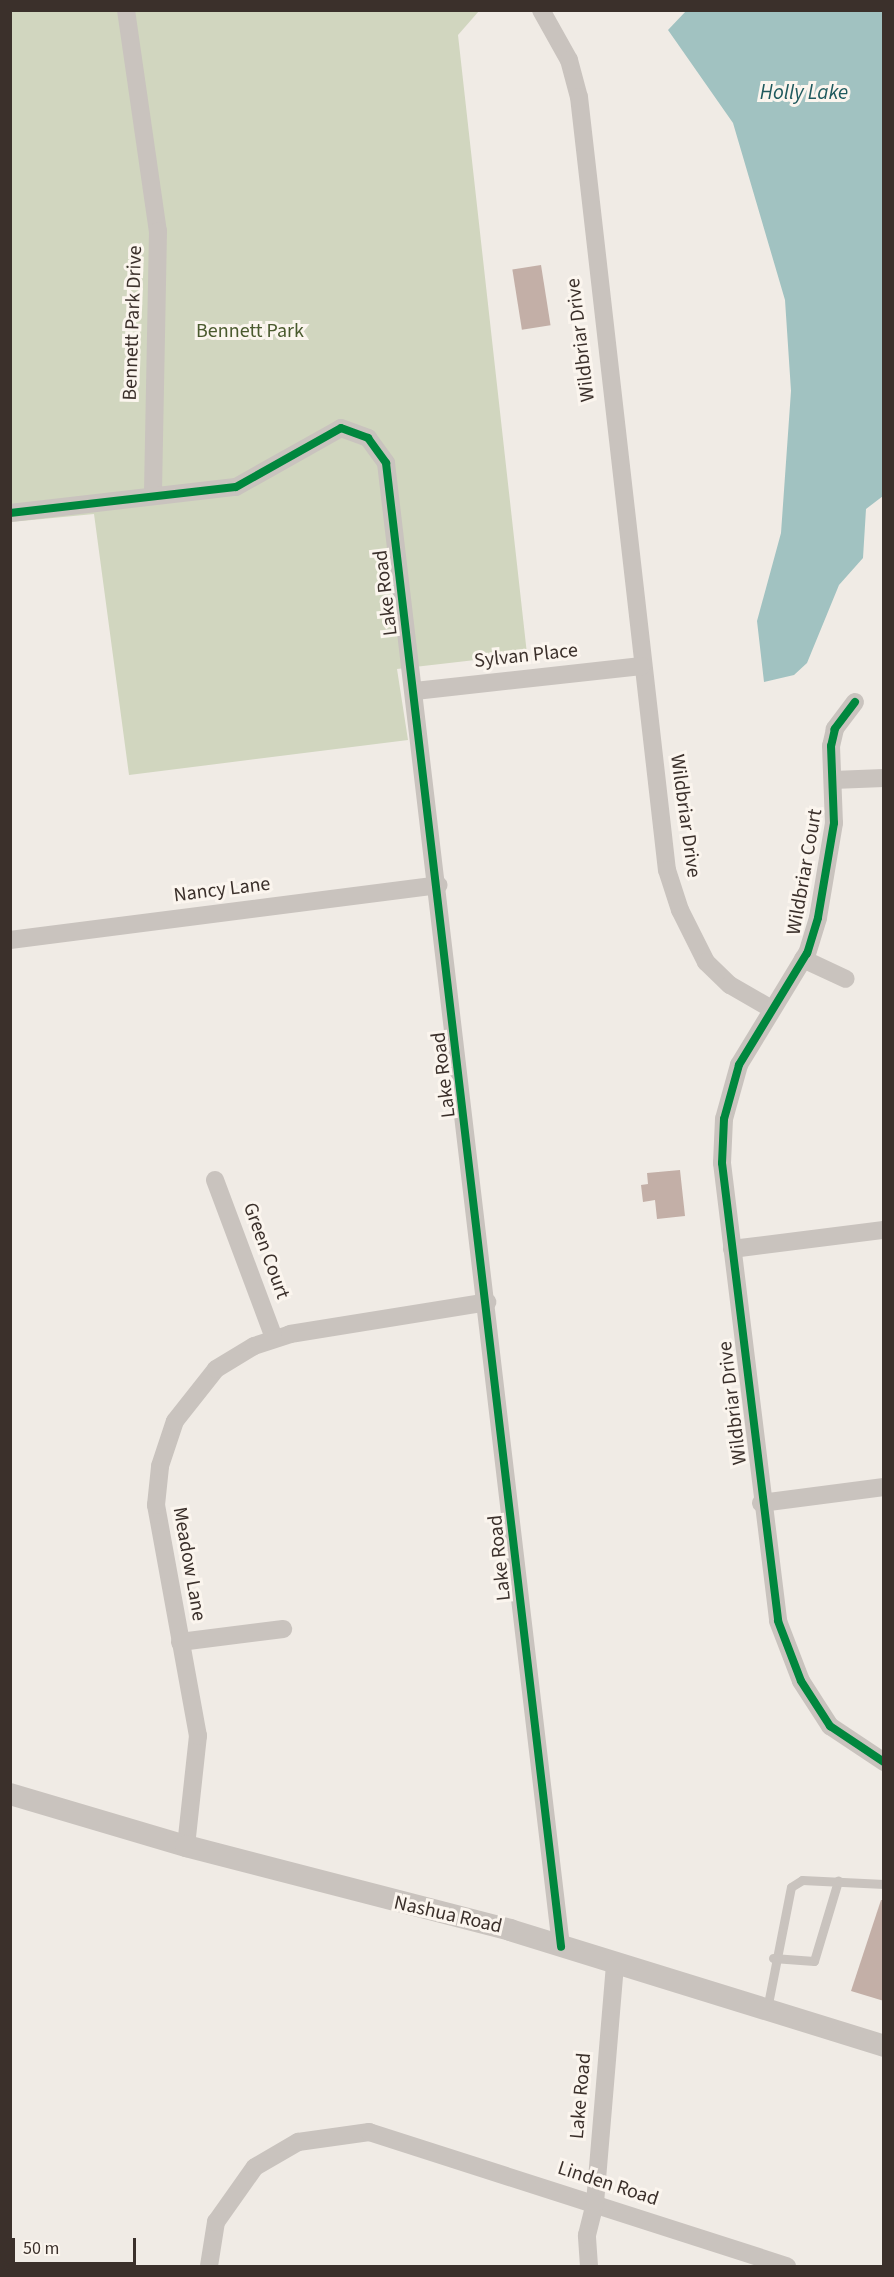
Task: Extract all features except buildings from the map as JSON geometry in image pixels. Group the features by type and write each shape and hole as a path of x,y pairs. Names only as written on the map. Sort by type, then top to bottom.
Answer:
{"street":[{"name":"Bennett Park Drive","path":"126,10 158,231 153,495"},
{"name":"Wildbriar Drive","path":"541,10 569,60 579,97 663,849 680,910 706,962 730,985 770,1008 740,1065 724,1119 722,1163 761,1503 778,1621 801,1681 830,1726 884,1762"},
{"name":"Lake Road","path":"153,495 236,487 341,428 368,438 386,463 488,1302 561,1947"},
{"path":"10,513 153,495"},
{"name":"Sylvan Place","path":"415,691 642,666"},
{"name":"Wildbriar Court","path":"770,1008 802,959 818,918 834,823 832,780 835,729 855,702"},
{"path":"832,780 884,778"},
{"name":"Nancy Lane","path":"10,940 438,885"},
{"name":"Wildbriar Court","path":"802,959 846,979"},
{"name":"Green Court","path":"215,1180 274,1338"},
{"path":"732,1249 882,1230"},
{"name":"Meadow Lane","path":"186,1846 198,1736 157,1531 157,1492 167,1442 186,1402 208,1377 234,1356 274,1338 488,1302"},
{"path":"761,1503 884,1487"},
{"path":"180,1642 282,1629"},
{"name":"Nashua Road","path":"10,1794 186,1846 561,1947 884,2046"},
{"name":"Lake Road","path":"589,2266 586,2235 595,2203 615,1964"},
{"name":"Linden Road","path":"209,2266 216,2222 232,2193 275,2153 330,2134 369,2132 415,2143 788,2266"}],"lane":[{"path":"766,2009 773,1958 791,1887 802,1880 884,1884"},
{"path":"773,1958 814,1961 838,1881"}],"green space":[{"name":"Bennett Park","path":"10,11 479,11 458,35 527,654 397,669 408,740 129,775 94,514 11,522"}],"water":[{"name":"Holly Lake","path":"686,11 883,11 883,496 866,509 863,558 839,585 807,663 794,675 764,682 757,621 781,533 791,391 785,300 733,123 668,30"}],"cycle path":[{"path":"10,513 236,487 341,428 368,438 386,463 561,1947"},
{"path":"855,702 835,729 831,746 834,823 818,918 807,953 739,1065 724,1119 722,1163 778,1621 801,1681 830,1726 884,1762"}]}
